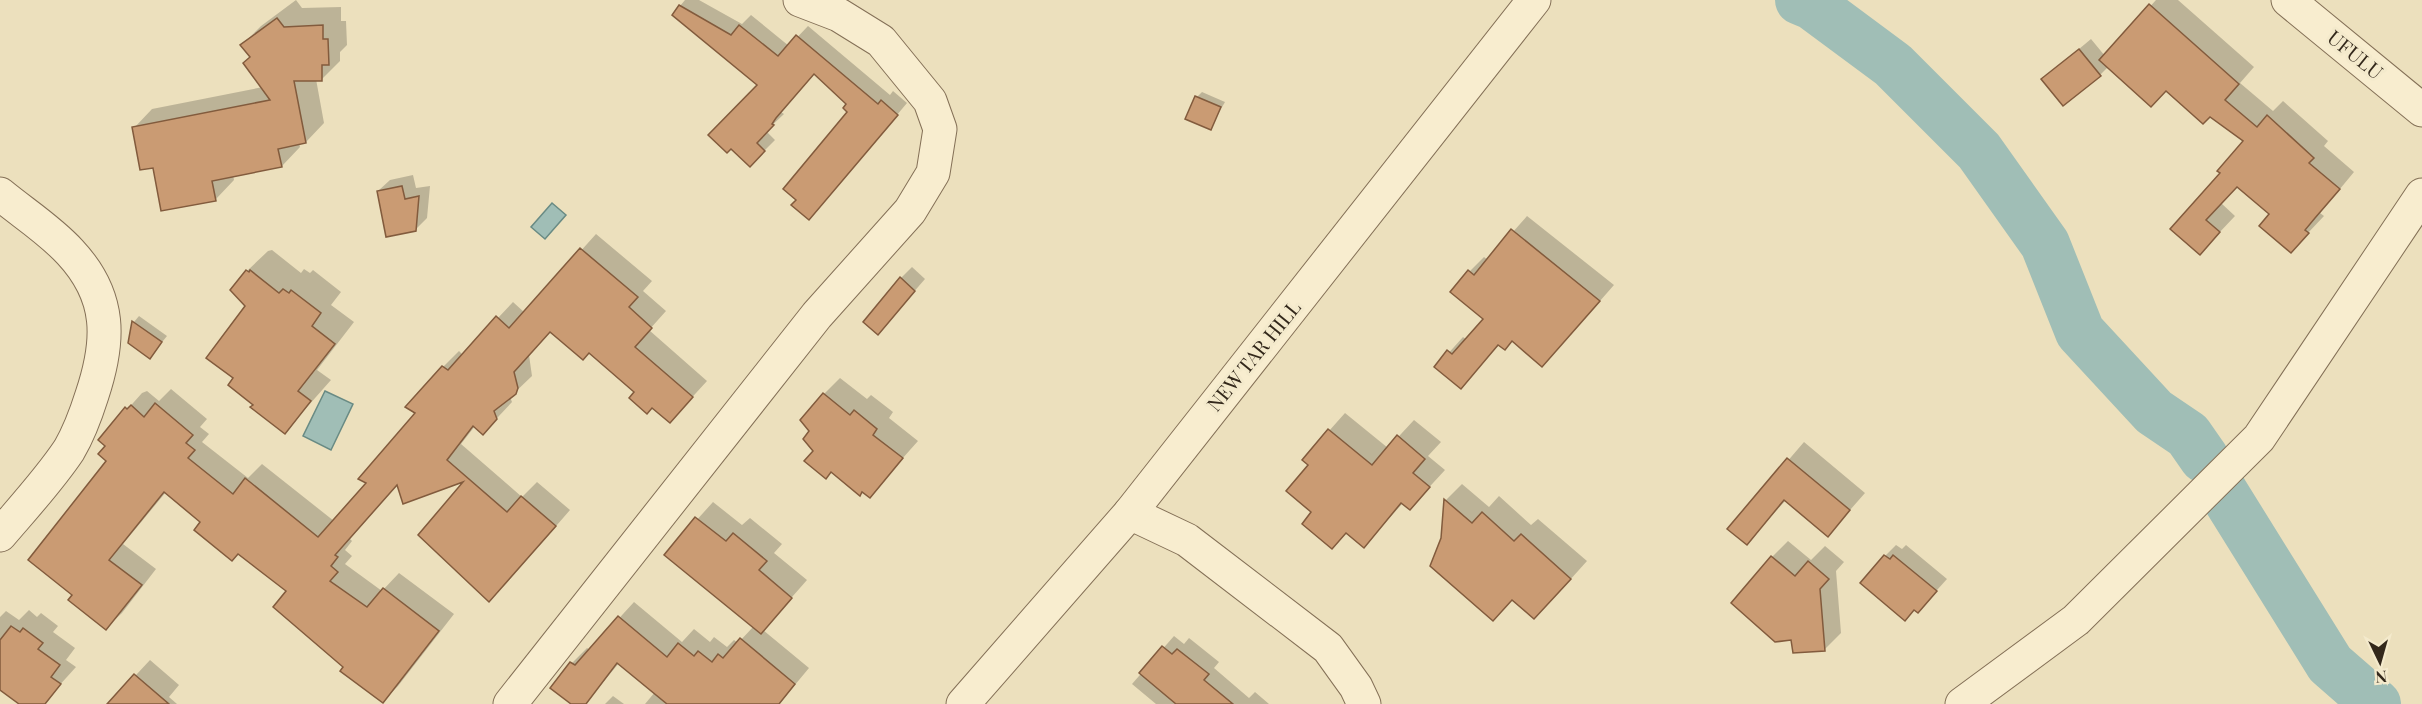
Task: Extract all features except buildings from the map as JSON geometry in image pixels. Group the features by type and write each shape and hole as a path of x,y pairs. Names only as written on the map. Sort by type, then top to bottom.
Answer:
{"street":[{"path":"510,704 817,315 910,211 933,173 940,129 930,101 881,41 839,15 800,0"},
{"name":"NEW TAR HILL","path":"963,704 1130,513 1534,0"},
{"name":"UFULU","path":"2288,0 2422,110"},
{"path":"0,194 70,252 97,292 105,319 106,345 102,366 85,416 69,449 0,535"},
{"path":"1962,704 2076,620 2259,438 2386,245 2422,195"},
{"path":"1130,513 1187,540 1328,648 1356,687 1364,704"}],"water":[{"path":"552,203 566,215 545,239 531,227"},
{"path":"325,391 353,404 331,450 303,436"}],"waterway":[{"path":"1800,0 1812,5 1893,65 1979,151 2045,244 2080,332 2154,412 2188,435 2204,458"},
{"path":"2218,484 2330,664 2376,704"},
{"path":"2355,704 2361,691"}]}
